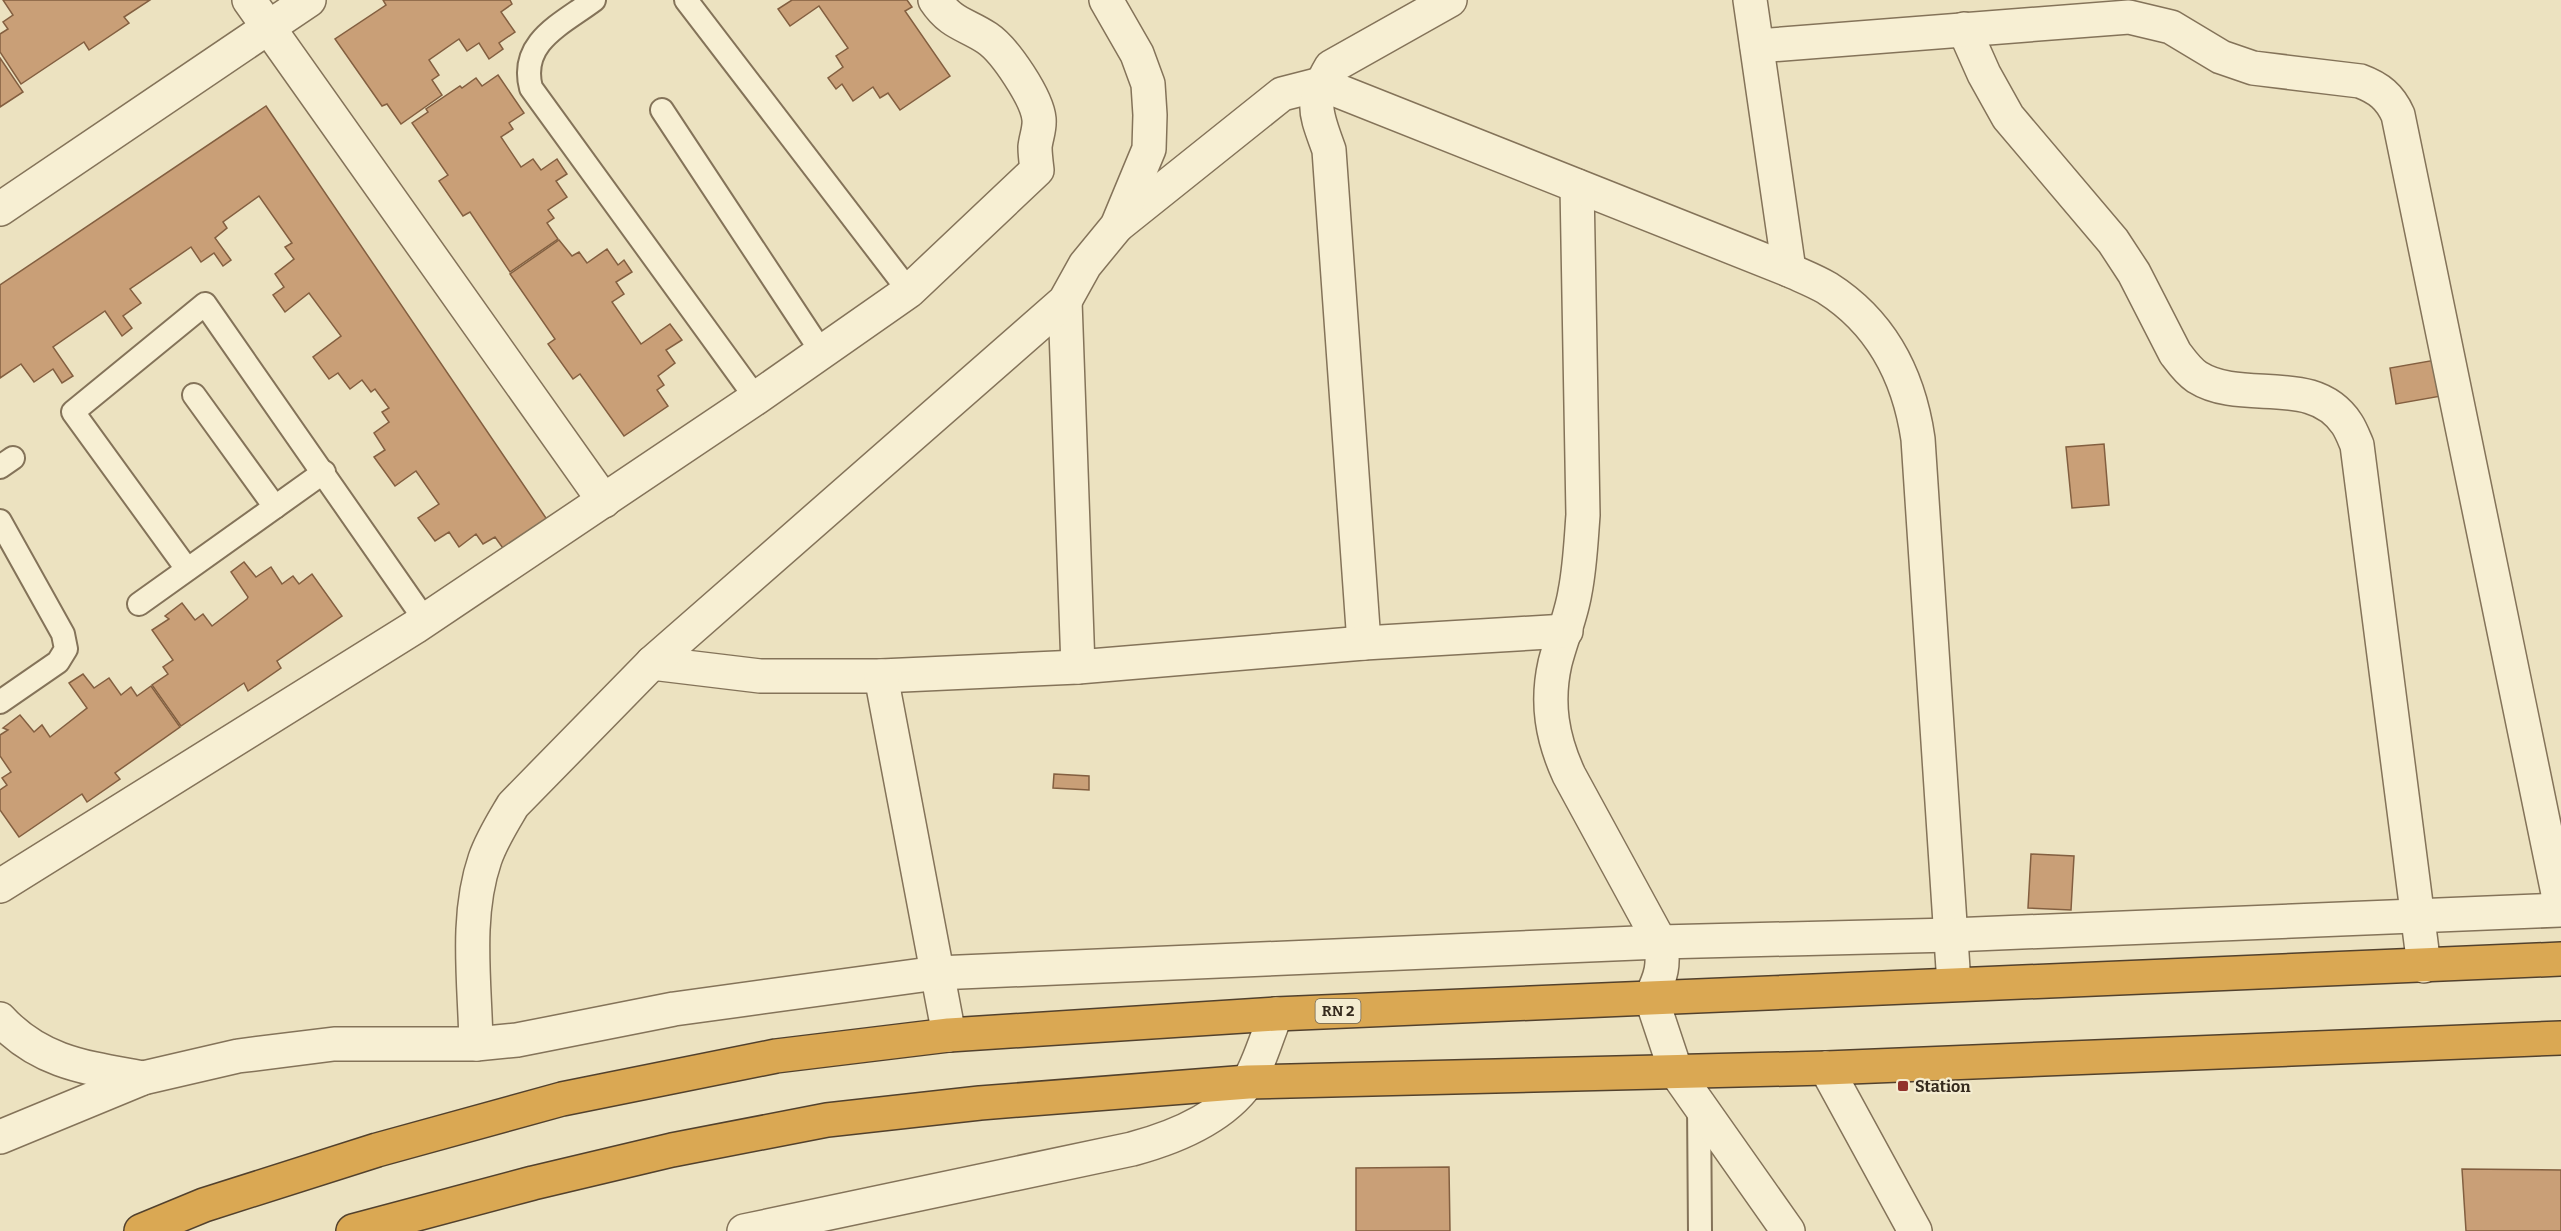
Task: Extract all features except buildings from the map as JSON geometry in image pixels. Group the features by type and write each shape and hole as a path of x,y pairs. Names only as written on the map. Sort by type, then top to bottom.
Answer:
{"highway":[{"name":"RN 2","path":"141,1231 204,1205 377,1150 562,1100 776,1056 949,1035 1276,1014 2561,959"},
{"path":"353,1231 533,1183 672,1150 827,1120 980,1103 1248,1082 1826,1068 2561,1038"}],"street":[{"path":"249,0 604,501"},
{"path":"0,209 309,0"},
{"path":"0,886 425,620 756,398 909,291 1037,170 1035,146 1039,132 1039,117 1035,102 996,45 951,18 936,0"},
{"path":"1106,0 1137,54 1148,84 1150,115 1149,149 1117,226"},
{"path":"1364,643 1329,150 1315,112 1321,84 1331,67 1450,0"},
{"path":"1750,0 1789,270"},
{"path":"0,1137 143,1078 190,1066 286,1048 334,1044 476,1044 537,1037 674,1010 937,972 1660,942 1951,935 2418,917 2561,909 2398,115 2394,106 2376,87 2360,81 2245,66 2221,57 2171,27 2128,17 1757,46"},
{"path":"1964,29 2008,117 2113,241 2134,273 2175,353 2184,365 2195,376 2224,388 2309,395 2331,406 2347,424 2357,445 2424,966"},
{"path":"476,1044 474,917 483,868 497,830 513,805 652,663 1065,301 1085,265 1117,226 1282,94 1321,84 1789,270 1826,288 1848,303 1867,322 1903,377 1913,407 1918,439 1954,984"},
{"path":"1577,186 1583,514 1581,554 1566,631 1551,684 1552,730 1558,753 1660,942 1663,965 1661,976 1651,997 1676,1072 1788,1231"},
{"path":"1065,301 1078,667"},
{"path":"652,663 760,676 881,676 1078,667 1364,643 1566,631"},
{"path":"881,676 949,1035"},
{"path":"744,1231 861,1218 1153,1143 1175,1135 1214,1113 1248,1082 1276,1014"},
{"path":"0,1019 25,1042 47,1055 71,1064 143,1078"},
{"path":"1826,1068 1915,1231"}],"lane":[{"path":"594,0 537,44 528,64 531,88 756,398"},
{"path":"686,0 909,291"},
{"path":"662,110 821,351"},
{"path":"187,569 74,412 205,303 425,620"},
{"path":"194,395 275,507"},
{"path":"139,604 324,472"},
{"path":"0,521 63,634 66,649 58,662 0,702"},
{"path":"1699,1104 1700,1231"}],"place":[{"name":"Station","path":"1903,1086"}]}
